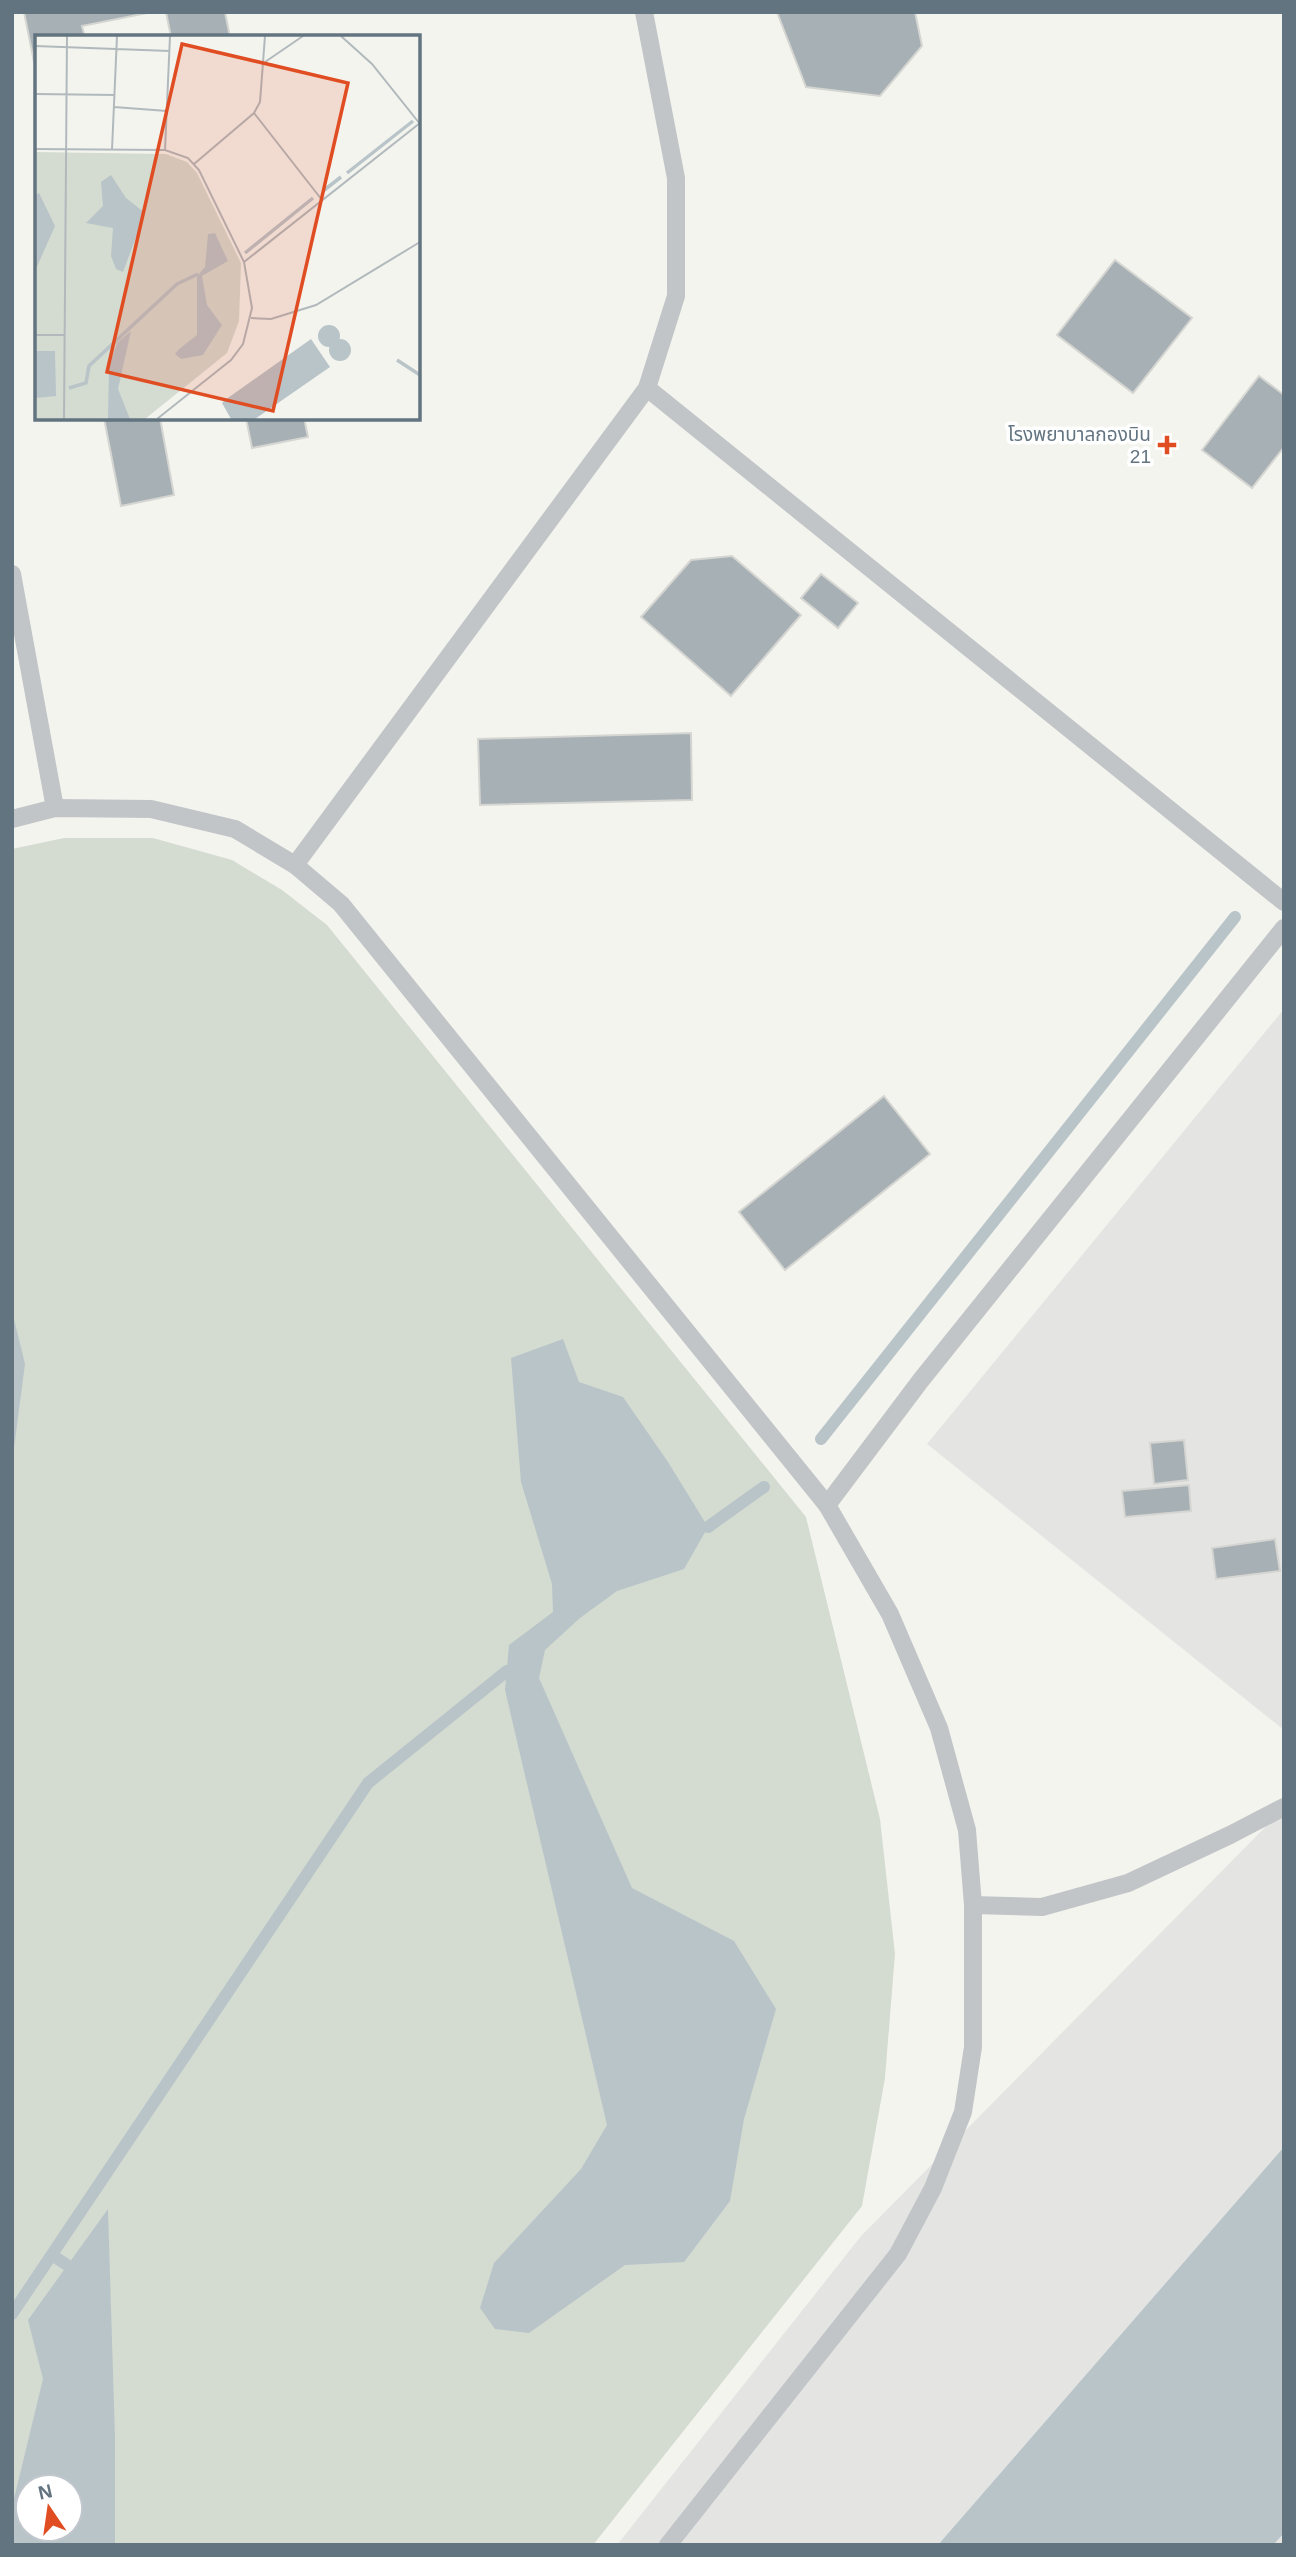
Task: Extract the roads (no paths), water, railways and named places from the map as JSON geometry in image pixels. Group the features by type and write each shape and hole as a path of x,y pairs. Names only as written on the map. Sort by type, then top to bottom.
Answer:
{"lane":[{"path":"295,865 647,388 676,296 676,178 644,12"},
{"path":"647,388 1284,902"},
{"path":"12,574 55,808"},
{"path":"12,819 55,808 151,809 235,829 295,865 341,904 827,1505 890,1614 939,1728 967,1830 973,1905 973,2047 963,2112 933,2188 898,2254 668,2545"},
{"path":"827,1505 930,1369 1284,928"},
{"path":"973,1905 1042,1907 1128,1883 1284,1807"}],"waterway":[{"path":"821,1439 1235,917"},
{"path":"708,1527 764,1487"},
{"path":"12,2314 368,1783 507,1671"},
{"path":"52,2255 67,2265"}],"place":[{"name":"โรงพยาบาลกองบิน 21","path":"1167,445"}]}
